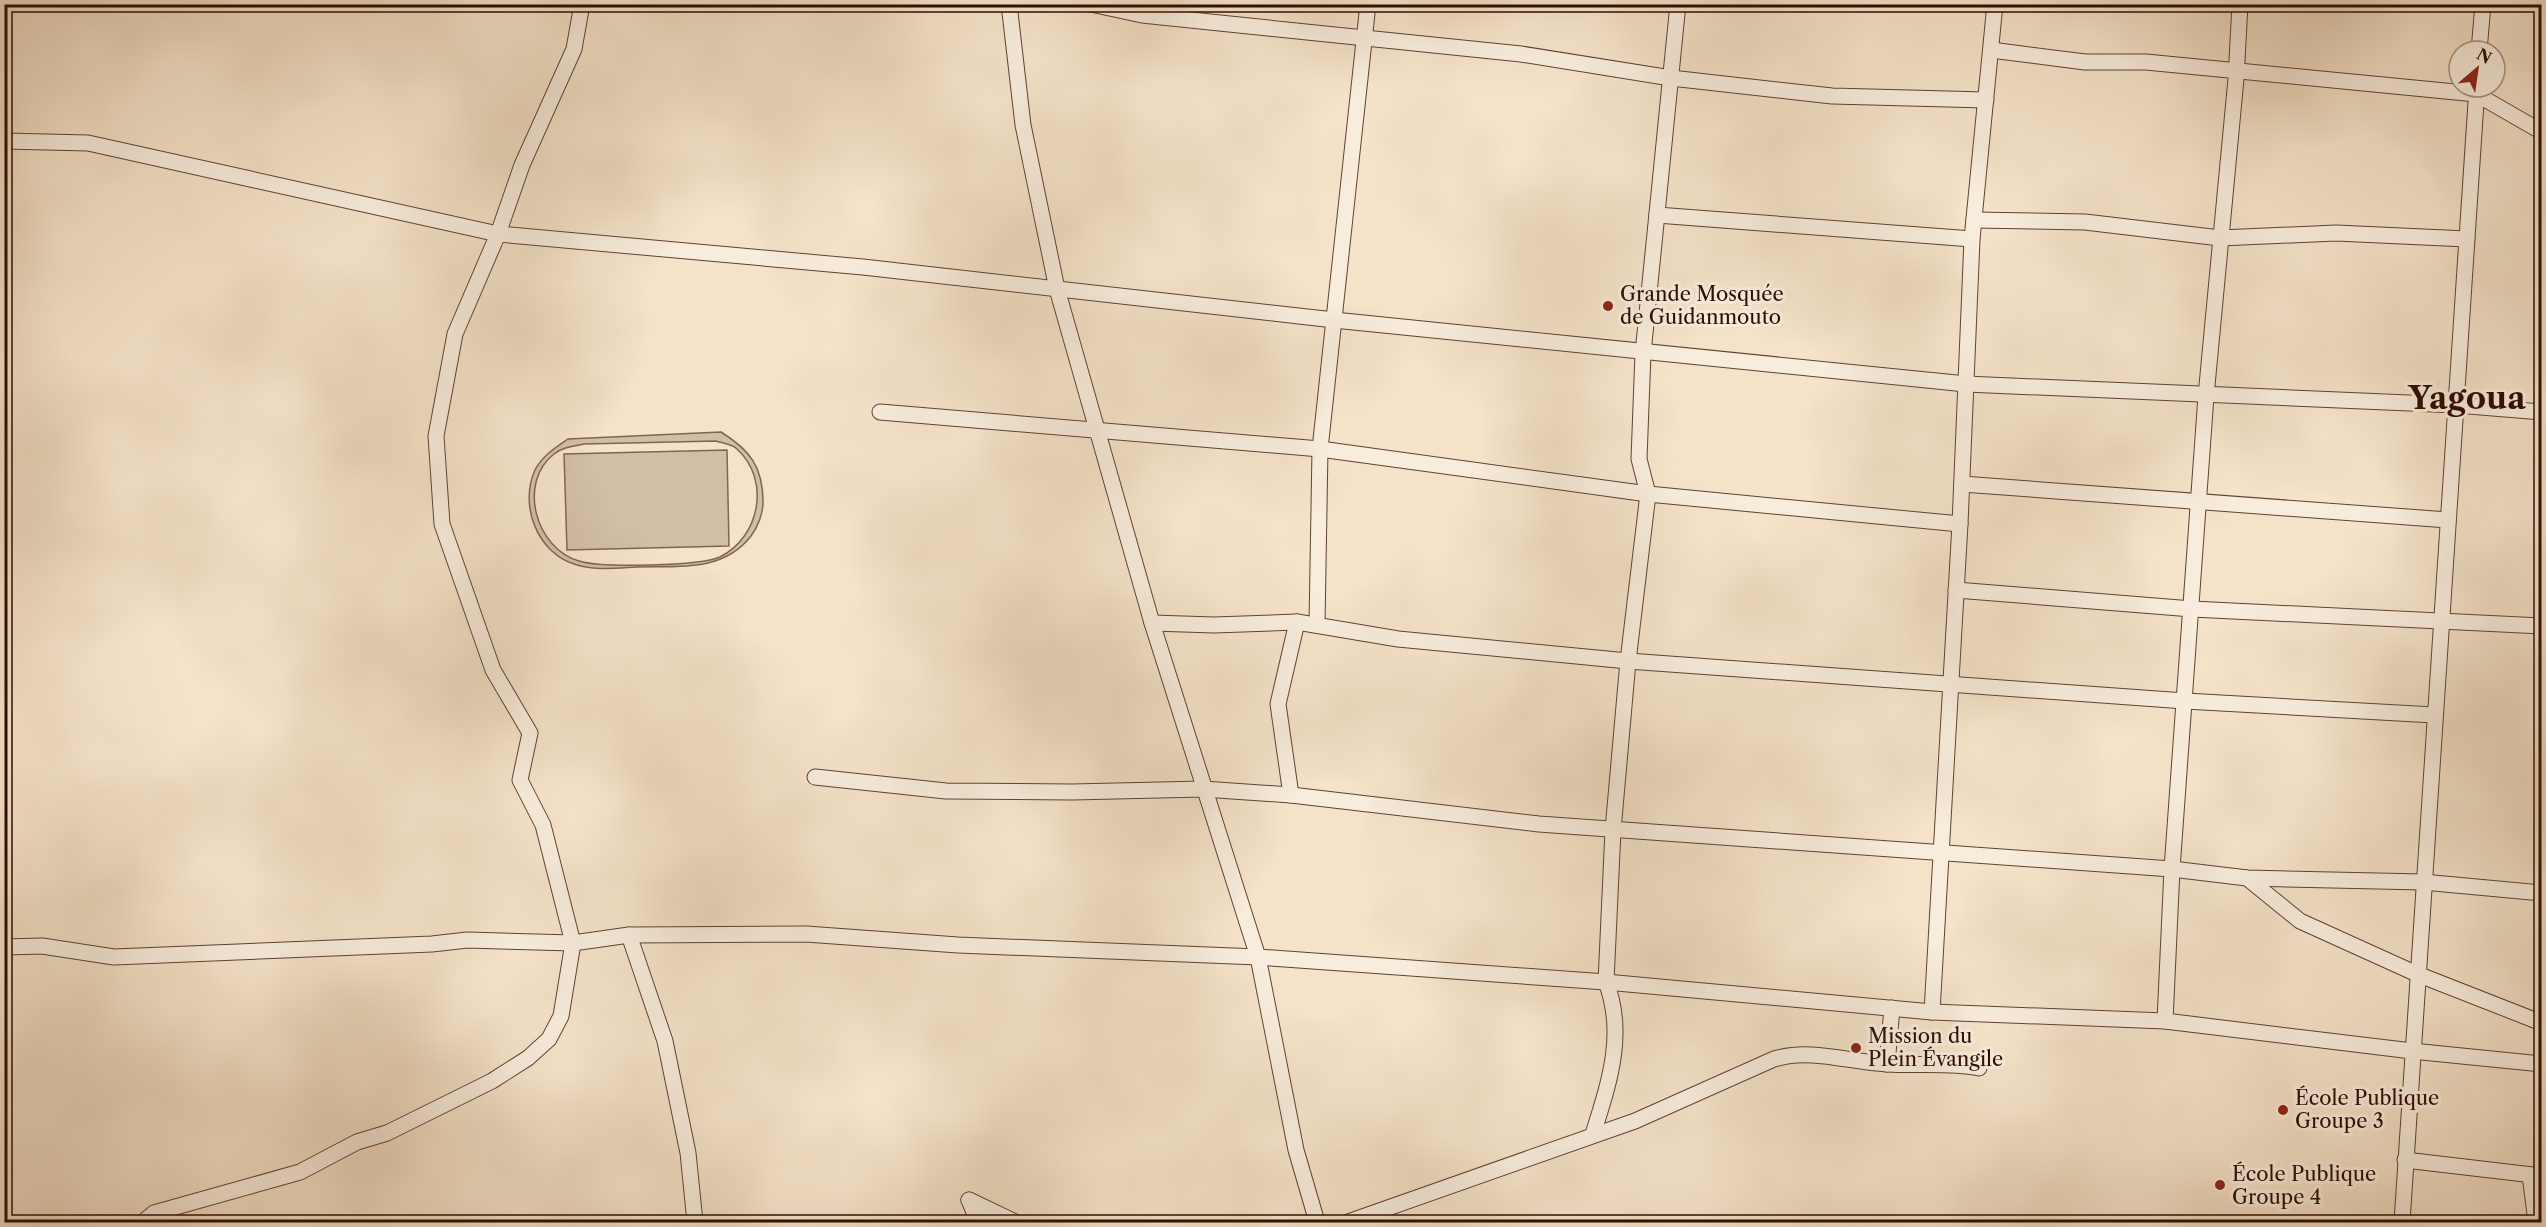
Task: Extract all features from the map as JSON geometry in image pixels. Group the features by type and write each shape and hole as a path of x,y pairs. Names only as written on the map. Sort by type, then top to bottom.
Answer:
{"street":[{"path":"143,1222 154,1213 300,1172 357,1142 387,1133 501,1075 549,1039 561,1016 573,943 543,825 520,780 530,733 494,670 442,524 436,436 455,334 498,234 522,165 574,49 582,4"},
{"path":"1009,4 1023,125 1057,289 1152,623 1258,957 1296,1150 1317,1222"},
{"path":"1091,4 1142,15 1521,54 1671,78 1832,96 1986,100"},
{"path":"1317,625 1320,449 1368,4"},
{"path":"1593,1134 1614,1064 1615,1006 1606,982 1613,830 1628,661 1648,494 1639,459 1643,353 1678,4"},
{"path":"1932,1012 1960,524 1972,239 1995,4"},
{"path":"2165,1021 2172,869 2206,396 2237,72 2240,4"},
{"path":"2480,39 2483,4"},
{"path":"1990,50 2085,62 2146,62 2237,72 2447,89"},
{"path":"2402,1222 2476,99"},
{"path":"2489,99 2541,132"},
{"path":"4,141 88,143 498,234 863,267 1643,353 1966,384 2456,405 2541,412"},
{"path":"1657,215 1972,239"},
{"path":"1974,220 2085,222 2220,238 2336,232 2467,239"},
{"path":"880,412 1099,433 1320,449 1648,494 1960,524"},
{"path":"1962,484 2448,520"},
{"path":"1956,590 2192,609 2541,626"},
{"path":"1152,623 1214,625 1297,622 1398,639 1628,661 2185,701 2434,715"},
{"path":"1291,795 1278,704 1297,622"},
{"path":"815,777 946,791 1072,792 1203,789 1291,795 1539,824 1613,830 2172,869 2247,878 2423,882 2541,893"},
{"path":"2247,878 2300,921 2417,974 2541,1023"},
{"path":"4,947 42,946 114,957 432,944 467,940 573,943 629,935 806,934 958,945 1258,957 1606,982 1932,1012 2165,1021 2541,1064"},
{"path":"629,935 665,1041 688,1153 695,1222"},
{"path":"1887,1064 1892,1008"},
{"path":"1348,1222 1635,1121 1774,1059 1794,1053 1887,1064 1963,1065 1979,1068"},
{"path":"2405,1160 2536,1176 2536,1222"},
{"path":"978,1222 969,1200 1015,1222"}],"shaded area":[{"path":"721,432 747,453 757,469 761,479 763,502 758,524 740,548 727,556 700,565 589,568 574,564 561,558 541,538 535,526 529,498 538,465 549,453 568,439","holes":["716,441 735,447 748,462 757,492 752,522 734,548 720,557 672,564 591,563 579,561 564,554 542,530 536,514 534,497 536,481 543,466 561,450 584,444"]},
{"path":"727,450 729,546 567,550 564,454"}],"place":[{"name":"Grande Mosquée de Guidanmouto","path":"1608,306"},
{"name":"Mission du Plein Évangile","path":"1856,1048"},
{"name":"École Publique Groupe 3","path":"2283,1110"},
{"name":"École Publique Groupe 4","path":"2220,1185"}],"district":[{"name":"Yagoua","path":"2467,398"}]}
